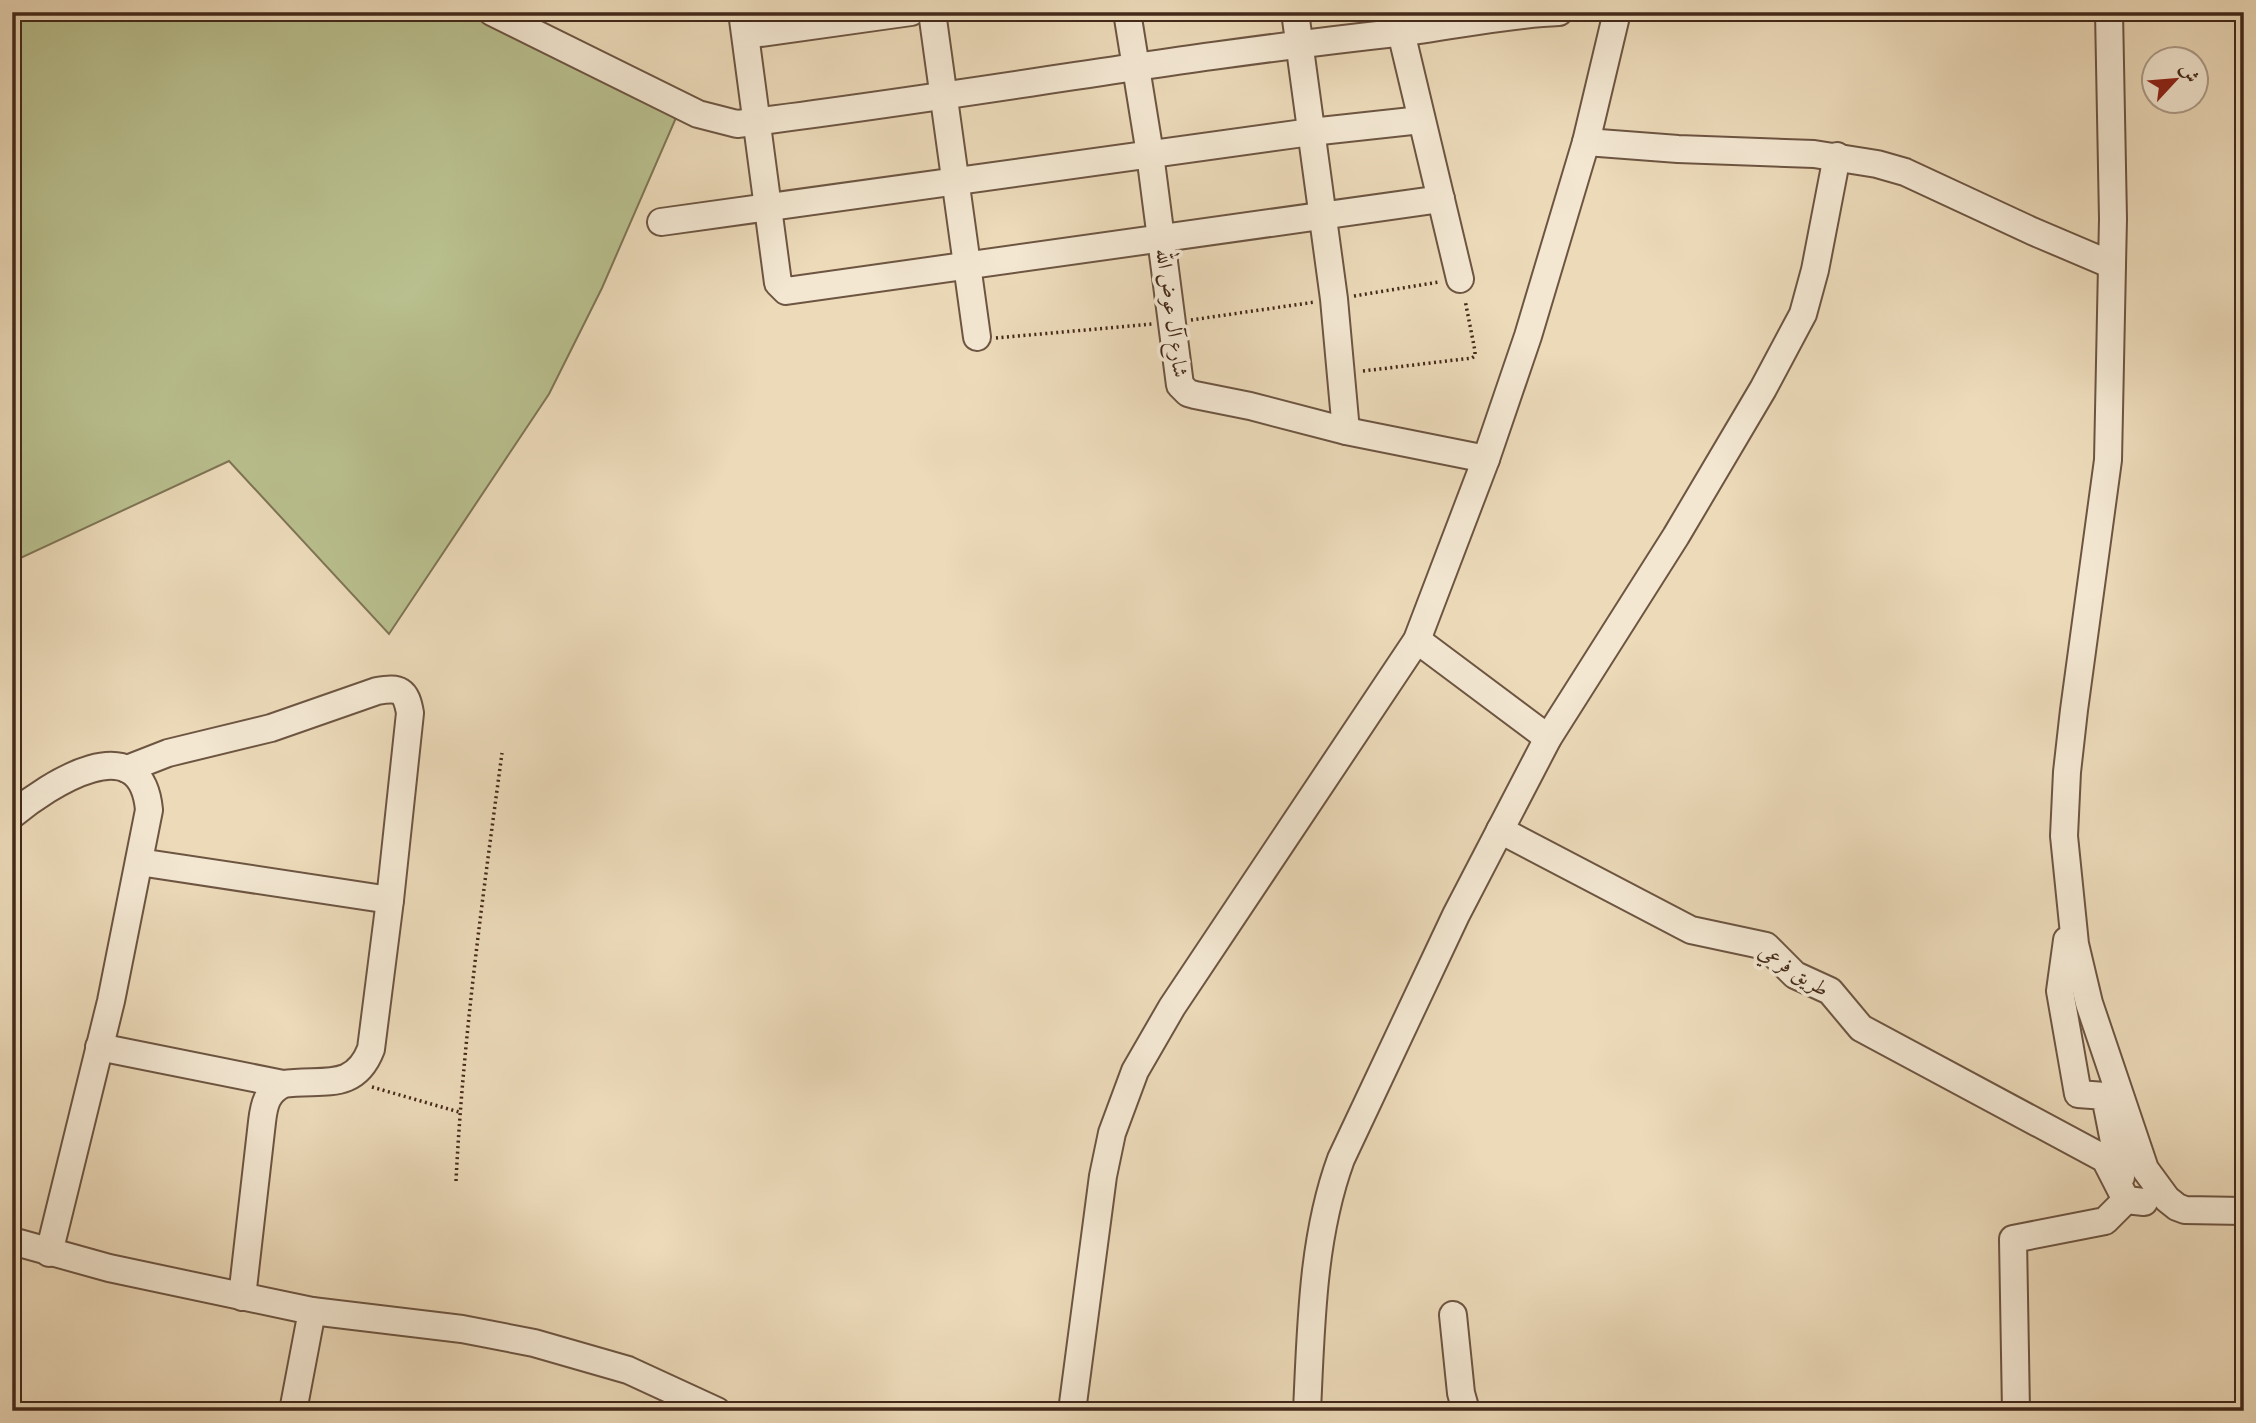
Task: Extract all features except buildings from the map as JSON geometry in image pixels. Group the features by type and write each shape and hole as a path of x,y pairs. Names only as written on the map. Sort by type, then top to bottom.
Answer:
{"street":[{"path":"492,12 698,114 727,123 756,122 1472,20 1559,12"},
{"path":"545,12 547,38"},
{"path":"911,12 744,24 778,283 786,291 1161,236 1321,217 1440,199"},
{"path":"932,12 977,337"},
{"name":"شارع آل عوض الله","path":"1127,12 1150,154 1180,385 1188,393 1346,431 1486,459"},
{"path":"1295,12 1334,299 1346,431"},
{"path":"1072,1411 1103,1176 1112,1133 1126,1091 1172,1007 1417,640 1486,459 1528,336 1586,142 1617,12"},
{"path":"2109,12 2113,219 2108,460 2076,692 2064,804 2064,836 2071,913 2080,972 2088,1003 2103,1041 2138,1152 2156,1187 2177,1208"},
{"path":"1401,32 1460,279"},
{"path":"661,222 1311,132 1421,120"},
{"path":"1586,142 1837,156 1877,163 1905,172 2112,265"},
{"path":"1307,1411 1313,1300 1320,1244 1335,1177 1351,1137 1457,915 1548,738 1676,536 1763,389 1803,314 1815,270 1837,156"},
{"path":"1417,640 1548,738"},
{"path":"99,1047 284,1084 347,1079 361,1069 371,1049 390,900 410,713 407,699 401,691 390,688 377,691 271,728 168,753 127,769"},
{"path":"12,815 53,786 88,770 113,765 135,774 148,796 149,810 111,1001 49,1253"},
{"name":"طريق فرعي","path":"1500,831 1691,930 1766,946 1795,975 1830,991 1861,1028 2105,1159 2126,1200"},
{"path":"139,862 390,900"},
{"path":"2071,913 2060,991 2078,1094 2105,1096 2126,1200"},
{"path":"242,1297 264,1106 274,1088 284,1084"},
{"path":"2126,1200 2199,1212 2244,1211"},
{"path":"2016,1411 2013,1239 2105,1221 2126,1200"},
{"path":"12,1241 108,1268 312,1311 407,1321 534,1343 628,1370 717,1411"},
{"path":"293,1411 312,1311"},
{"path":"1453,1315 1461,1392 1466,1411"}],"path":[{"path":"977,337 983,339 1172,323 1460,279 1475,351 1473,357 1341,374"},
{"path":"456,1181 459,1112 502,753"},
{"path":"347,1079 459,1112"}],"green space":[{"path":"12,12 486,12 682,104 602,288 549,394 389,634 229,461 12,562"}]}
